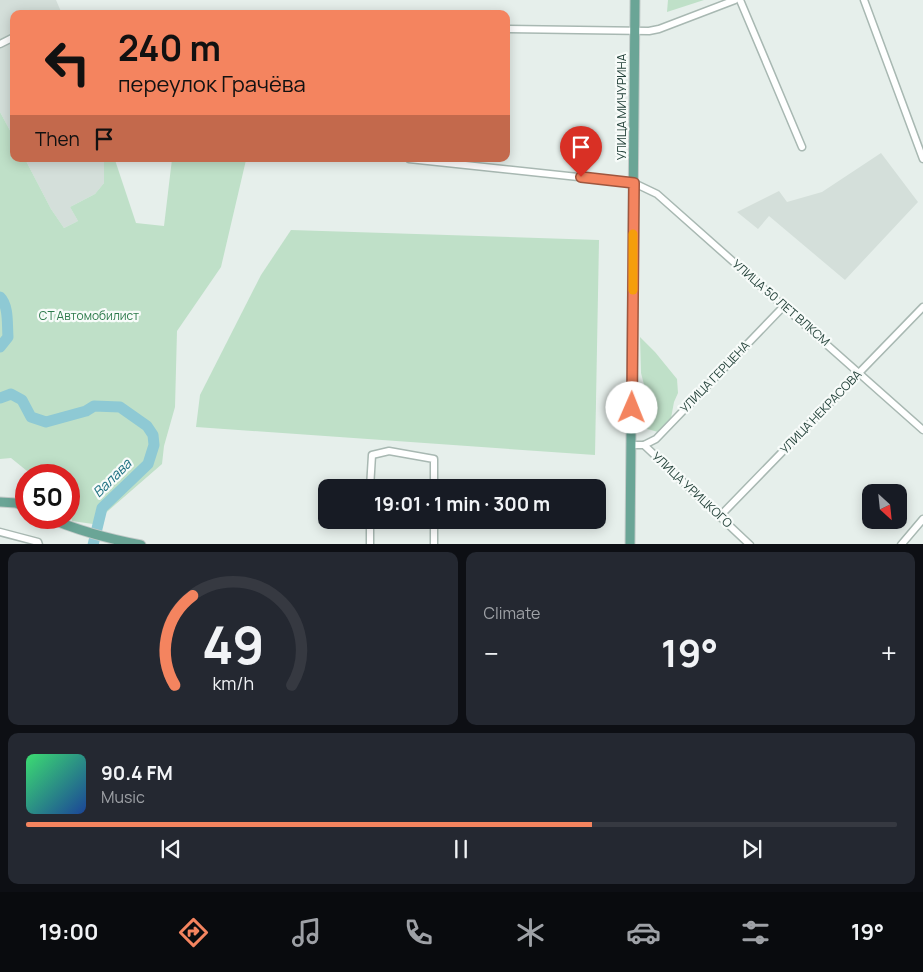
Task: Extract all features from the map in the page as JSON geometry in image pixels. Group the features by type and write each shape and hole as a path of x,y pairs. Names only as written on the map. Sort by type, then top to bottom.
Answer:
{"main road":[{"name":"УЛИЦА МИЧУРИНА","path":"630,544 635,0"},
{"path":"0,502 15,503"},
{"path":"77,529 109,539 141,544"}],"street":[{"path":"510,29 649,30 735,0"},
{"path":"740,0 802,147"},
{"path":"864,0 923,160"},
{"name":"УЛИЦА 50 ЛЕТ ВЛКСМ","path":"437,162 634,183 657,194 923,430"},
{"name":"УЛИЦА ГЕРЦЕНА","path":"644,445 656,439 784,306"},
{"name":"УЛИЦА НЕКРАСОВА","path":"719,517 923,307"},
{"name":"УЛИЦА УРИЦКОГО","path":"631,445 644,445 750,544"},
{"path":"371,479 372,455 389,452 434,459 434,479"},
{"path":"901,544 923,519"},
{"path":"370,529 370,544"},
{"path":"434,529 434,544"},
{"path":"0,532 38,542 39,544"}],"shaded area":[{"path":"0,0 56,0 60,10 10,10 10,131 0,112"},
{"path":"881,153 918,202 845,280 769,216 758,229 737,212 779,191 787,202 822,192"},
{"path":"27,162 104,162 104,183 95,194 70,207 78,221 64,228 51,209"}],"green space":[{"path":"668,0 704,0 667,12"},
{"name":"СТ Автомобилист","path":"0,112 10,131 10,162 27,162 51,209 64,228 78,221 70,207 95,194 104,183 104,162 116,162 136,223 164,226 172,162 246,162 221,267 177,331 175,407 164,446 162,464 93,524 80,522 80,464 18,464 11,458 0,459"},
{"path":"291,230 599,240 595,455 196,427 200,395 261,275"},
{"path":"640,337 677,379 678,393 671,418 658,432 644,428 649,404 641,373"}],"waterway":[{"name":"Валава","path":"0,297 5,305 8,337 0,347"},
{"name":"Валава","path":"0,398 11,394 22,400 31,417 46,422 86,411 94,406 120,407 147,426 153,435 154,445 148,464 102,508 93,544"}],"slow traffic":[{"path":"633,234 633,290"}],"route":[{"path":"581,177 634,183 632,408"}]}
